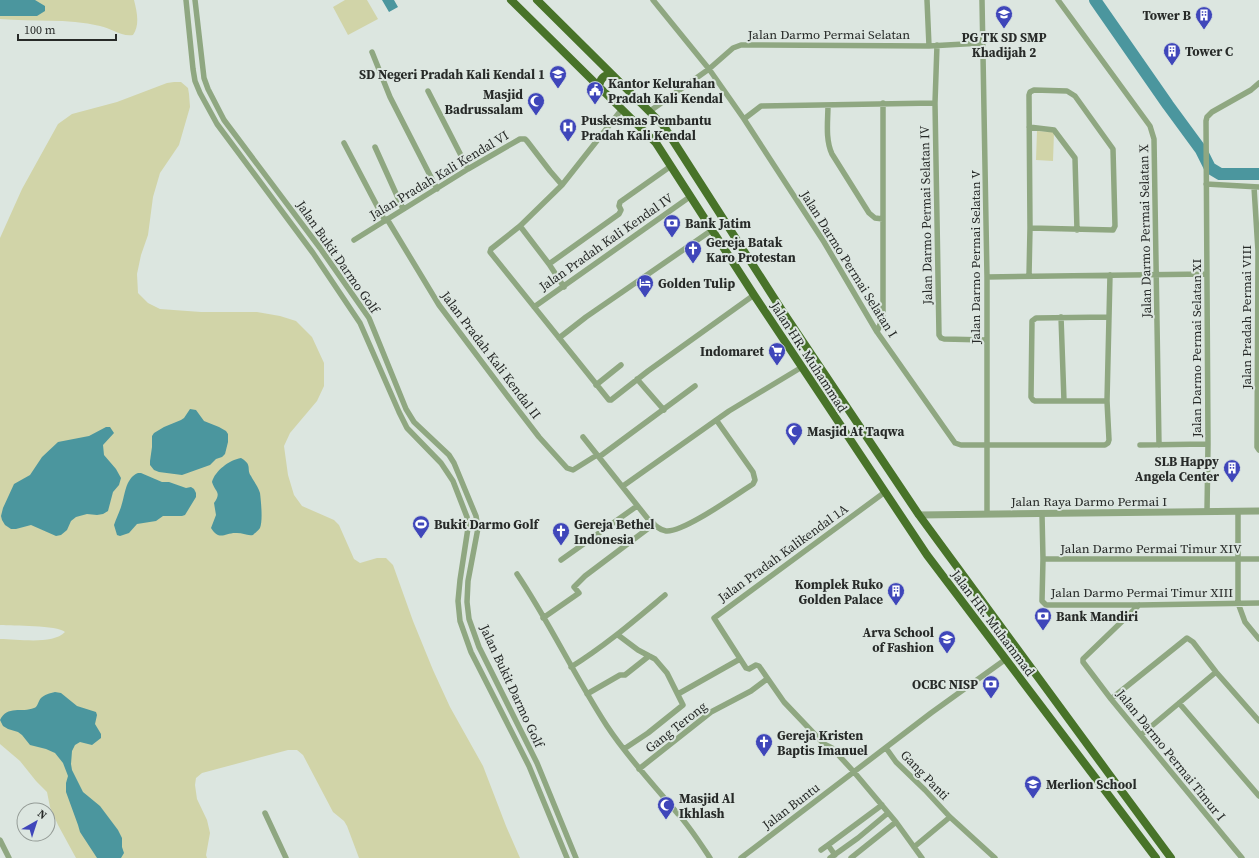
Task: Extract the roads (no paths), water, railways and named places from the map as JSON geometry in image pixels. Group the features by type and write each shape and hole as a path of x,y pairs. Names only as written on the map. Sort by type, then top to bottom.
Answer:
{"main road":[{"name":"Jalan HR. Muhammad","path":"511,0 656,143 848,438 935,566 1156,858"},
{"name":"Jalan HR. Muhammad","path":"537,0 663,125 783,312 919,515 1171,858"},
{"path":"599,86 601,79 604,76 611,74"},
{"path":"756,298 765,300 771,293"},
{"path":"772,320 775,315 783,312"},
{"path":"848,438 861,429"},
{"path":"1098,782 1109,774"}],"street":[{"name":"Jalan Bukit Darmo Golf","path":"186,0 195,81 217,124 313,253 360,323 407,428 441,462 453,481 467,517 468,528 458,601 460,621 471,652 529,766 567,858"},
{"name":"Jalan Bukit Darmo Golf","path":"195,0 204,78 224,120 316,242 369,318 406,409 414,422 449,455 454,463 476,516 478,528 468,581 467,602 469,619 479,647 537,763 576,858"},
{"name":"Jalan Darmo Permai Selatan I","path":"653,0 708,69 744,119 824,242 877,332 955,443 961,445 987,445"},
{"path":"927,0 929,46"},
{"name":"Jalan Darmo Permai Selatan V","path":"982,0 987,277 987,513"},
{"name":"Jalan Darmo Permai Selatan X","path":"1058,0 1153,132 1159,445"},
{"name":"Jalan Darmo Permai Selatan","path":"650,111 734,48 741,45 929,46 982,43"},
{"name":"Jalan Darmo Permai Selatan IV","path":"937,45 935,103 939,335 944,339 986,340"},
{"path":"372,52 390,97 437,188"},
{"name":"Jalan Darmo Permai Selatan XI","path":"1206,512 1208,444 1206,121 1207,117 1212,112 1251,90 1259,83"},
{"path":"1029,276 1029,94 1034,90 1067,91 1071,93 1113,149 1114,228 1113,230 1030,228"},
{"path":"428,91 468,169"},
{"path":"744,119 761,106 935,103"},
{"path":"828,104 829,149 869,212 875,218 883,219"},
{"path":"877,332 883,317 883,104"},
{"path":"622,109 562,185 520,226 491,249 490,252 607,399 611,400 637,379 756,298"},
{"path":"1029,127 1054,130 1075,158 1077,230"},
{"name":"Jalan Pradah Kali Kendal VI","path":"354,240 468,169 520,139 525,139 562,185"},
{"name":"Jalan Pradah Kali Kendal II","path":"344,143 386,220 439,305 539,437 566,468 573,470 598,456 664,410 695,386"},
{"path":"375,148 403,209"},
{"path":"549,264 619,214 621,210 619,206 620,202 671,166"},
{"path":"1206,184 1257,187"},
{"name":"Jalan Pradah Permai VIII","path":"1257,187 1258,449"},
{"name":"Jalan Pradah Kali Kendal IV","path":"534,307 690,196"},
{"path":"520,226 549,264 564,287"},
{"path":"559,338 586,317 712,230"},
{"path":"987,277 1207,274"},
{"path":"987,445 1105,445 1108,443 1107,401 1110,276"},
{"path":"1061,317 1064,401"},
{"path":"1107,401 1033,400 1031,397 1032,321 1036,318 1109,317"},
{"path":"596,385 620,365"},
{"path":"623,486 717,420 802,367"},
{"path":"637,379 664,410"},
{"path":"583,437 623,486 637,506 654,524 662,530 667,531 681,528 717,508 753,484 755,480 753,472 717,420"},
{"path":"1140,445 1208,444"},
{"name":"Jalan Pradah Kalikendal 1A","path":"740,659 715,620 715,617 885,492"},
{"path":"561,560 637,506"},
{"name":"Jalan Raya Darmo Permai I","path":"919,515 1259,511"},
{"path":"1238,512 1238,603 1245,622 1259,639"},
{"name":"Jalan Darmo Permai Timur XIII","path":"1042,514 1042,601 1046,605 1259,603"},
{"path":"543,618 579,592 574,587 585,576 654,524"},
{"name":"Jalan Darmo Permai Timur XIV","path":"1043,559 1259,559"},
{"path":"517,574 608,727 639,769 679,814 710,858"},
{"path":"572,667 618,635 665,595"},
{"name":"Jalan Darmo Permai Timur I","path":"1139,605 1083,659 1084,665 1110,699 1242,858"},
{"path":"618,635 638,650 655,659 667,674 683,704 624,749"},
{"path":"1110,699 1186,639 1190,639 1216,672 1259,721"},
{"path":"587,694 620,675 625,675 649,656"},
{"path":"678,694 740,659 748,669 758,665 784,702 824,744 832,748 854,772 896,822 922,858"},
{"name":"Jalan Buntu","path":"741,858 748,856 854,772 1006,659"},
{"path":"1141,735 1216,672"},
{"name":"Gang Terong","path":"639,769 711,712 751,691 767,679"},
{"path":"1179,703 1259,796"},
{"name":"Gang Panti","path":"886,748 896,762 926,790 950,817 995,858"},
{"path":"821,850 882,805"},
{"path":"265,813 286,858"},
{"path":"828,845 833,856 858,838 888,813"},
{"path":"914,847 950,817"},
{"path":"851,858 896,822"},
{"path":"0,840 9,858"}],"water":[{"path":"0,0 35,0 45,6 45,11 37,16 0,16"},
{"path":"382,0 394,0 398,7 389,12"},
{"path":"190,409 196,410 204,421 226,431 228,434 228,442 225,454 216,459 210,465 182,475 154,470 150,465 152,436 164,427 184,418"},
{"path":"106,427 110,427 114,433 103,445 104,455 116,469 121,478 119,485 113,492 108,511 103,514 87,514 76,517 71,521 67,530 61,535 56,536 31,525 11,529 5,525 1,516 14,484 30,475 42,457 58,442 89,436"},
{"path":"241,458 247,463 250,474 260,493 262,511 261,525 253,535 233,533 217,535 211,528 216,515 214,503 218,494 212,482 219,470 232,461"},
{"path":"138,473 162,482 169,482 186,488 191,487 196,493 196,497 185,515 163,516 156,521 137,524 129,533 120,536 117,535 114,525 128,483 134,475"},
{"path":"55,692 61,693 77,706 96,712 97,715 95,724 101,734 101,738 92,745 80,742 75,745 72,751 72,770 83,792 100,806 118,830 122,838 124,853 121,858 97,858 80,832 66,792 68,776 63,763 55,753 30,745 18,732 3,726 0,720 7,712 35,707 42,697"}],"waterway":[{"path":"1095,0 1201,150 1210,168 1220,174 1259,174"}],"place":[{"name":"PG TK SD SMP Khadijah 2","path":"1004,29"},
{"name":"Tower B","path":"1204,30"},
{"name":"Tower C","path":"1172,66"},
{"name":"SD Negeri Pradah Kali Kendal 1","path":"558,89"},
{"name":"Kantor Kelurahan Pradah Kali Kendal","path":"595,105"},
{"name":"Masjid Badrussalam","path":"536,116"},
{"name":"Puskesmas Pembantu Pradah Kali Kendal","path":"568,142"},
{"name":"Bank Jatim","path":"672,238"},
{"name":"Gereja Batak Karo Protestan","path":"693,264"},
{"name":"Golden Tulip","path":"645,298"},
{"name":"Indomaret","path":"777,366"},
{"name":"Masjid At Taqwa","path":"794,446"},
{"name":"SLB Happy Angela Center","path":"1232,483"},
{"name":"Bukit Darmo Golf","path":"421,539"},
{"name":"Gereja Bethel Indonesia","path":"561,546"},
{"name":"Komplek Ruko Golden Palace","path":"896,606"},
{"name":"Bank Mandiri","path":"1043,631"},
{"name":"Arva School of Fashion","path":"947,654"},
{"name":"OCBC NISP","path":"991,699"},
{"name":"Gereja Kristen Baptis Imanuel","path":"764,757"},
{"name":"Merlion School","path":"1033,799"},
{"name":"Masjid Al Ikhlash","path":"666,820"}]}
